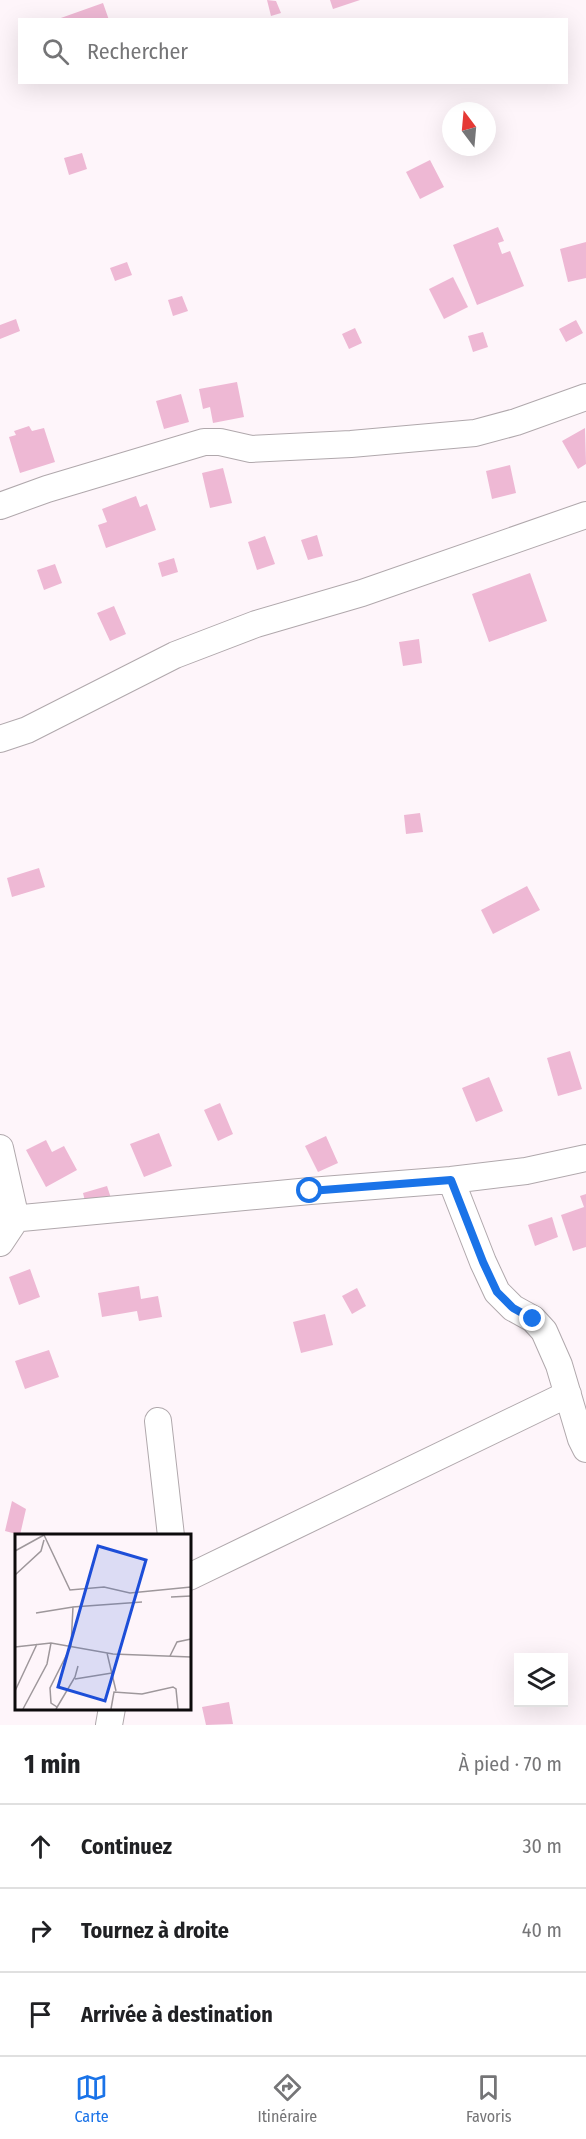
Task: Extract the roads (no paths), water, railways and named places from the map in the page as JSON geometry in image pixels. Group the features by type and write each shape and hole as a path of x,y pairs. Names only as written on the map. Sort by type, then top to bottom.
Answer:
{"street":[{"path":"0,506 47,489 204,442 220,442 251,449 351,444 475,433 516,422 586,397"},
{"path":"0,740 27,730 175,655 256,624 362,593 586,515"},
{"path":"0,1148 8,1220 0,1243"},
{"path":"8,1220 451,1180 526,1171 586,1158"},
{"path":"451,1180 497,1292 513,1308 533,1319 544,1331 559,1365 586,1449"},
{"path":"190,1577 568,1394"},
{"path":"158,1421 171,1534"},
{"path":"109,1725 112,1710"}]}
